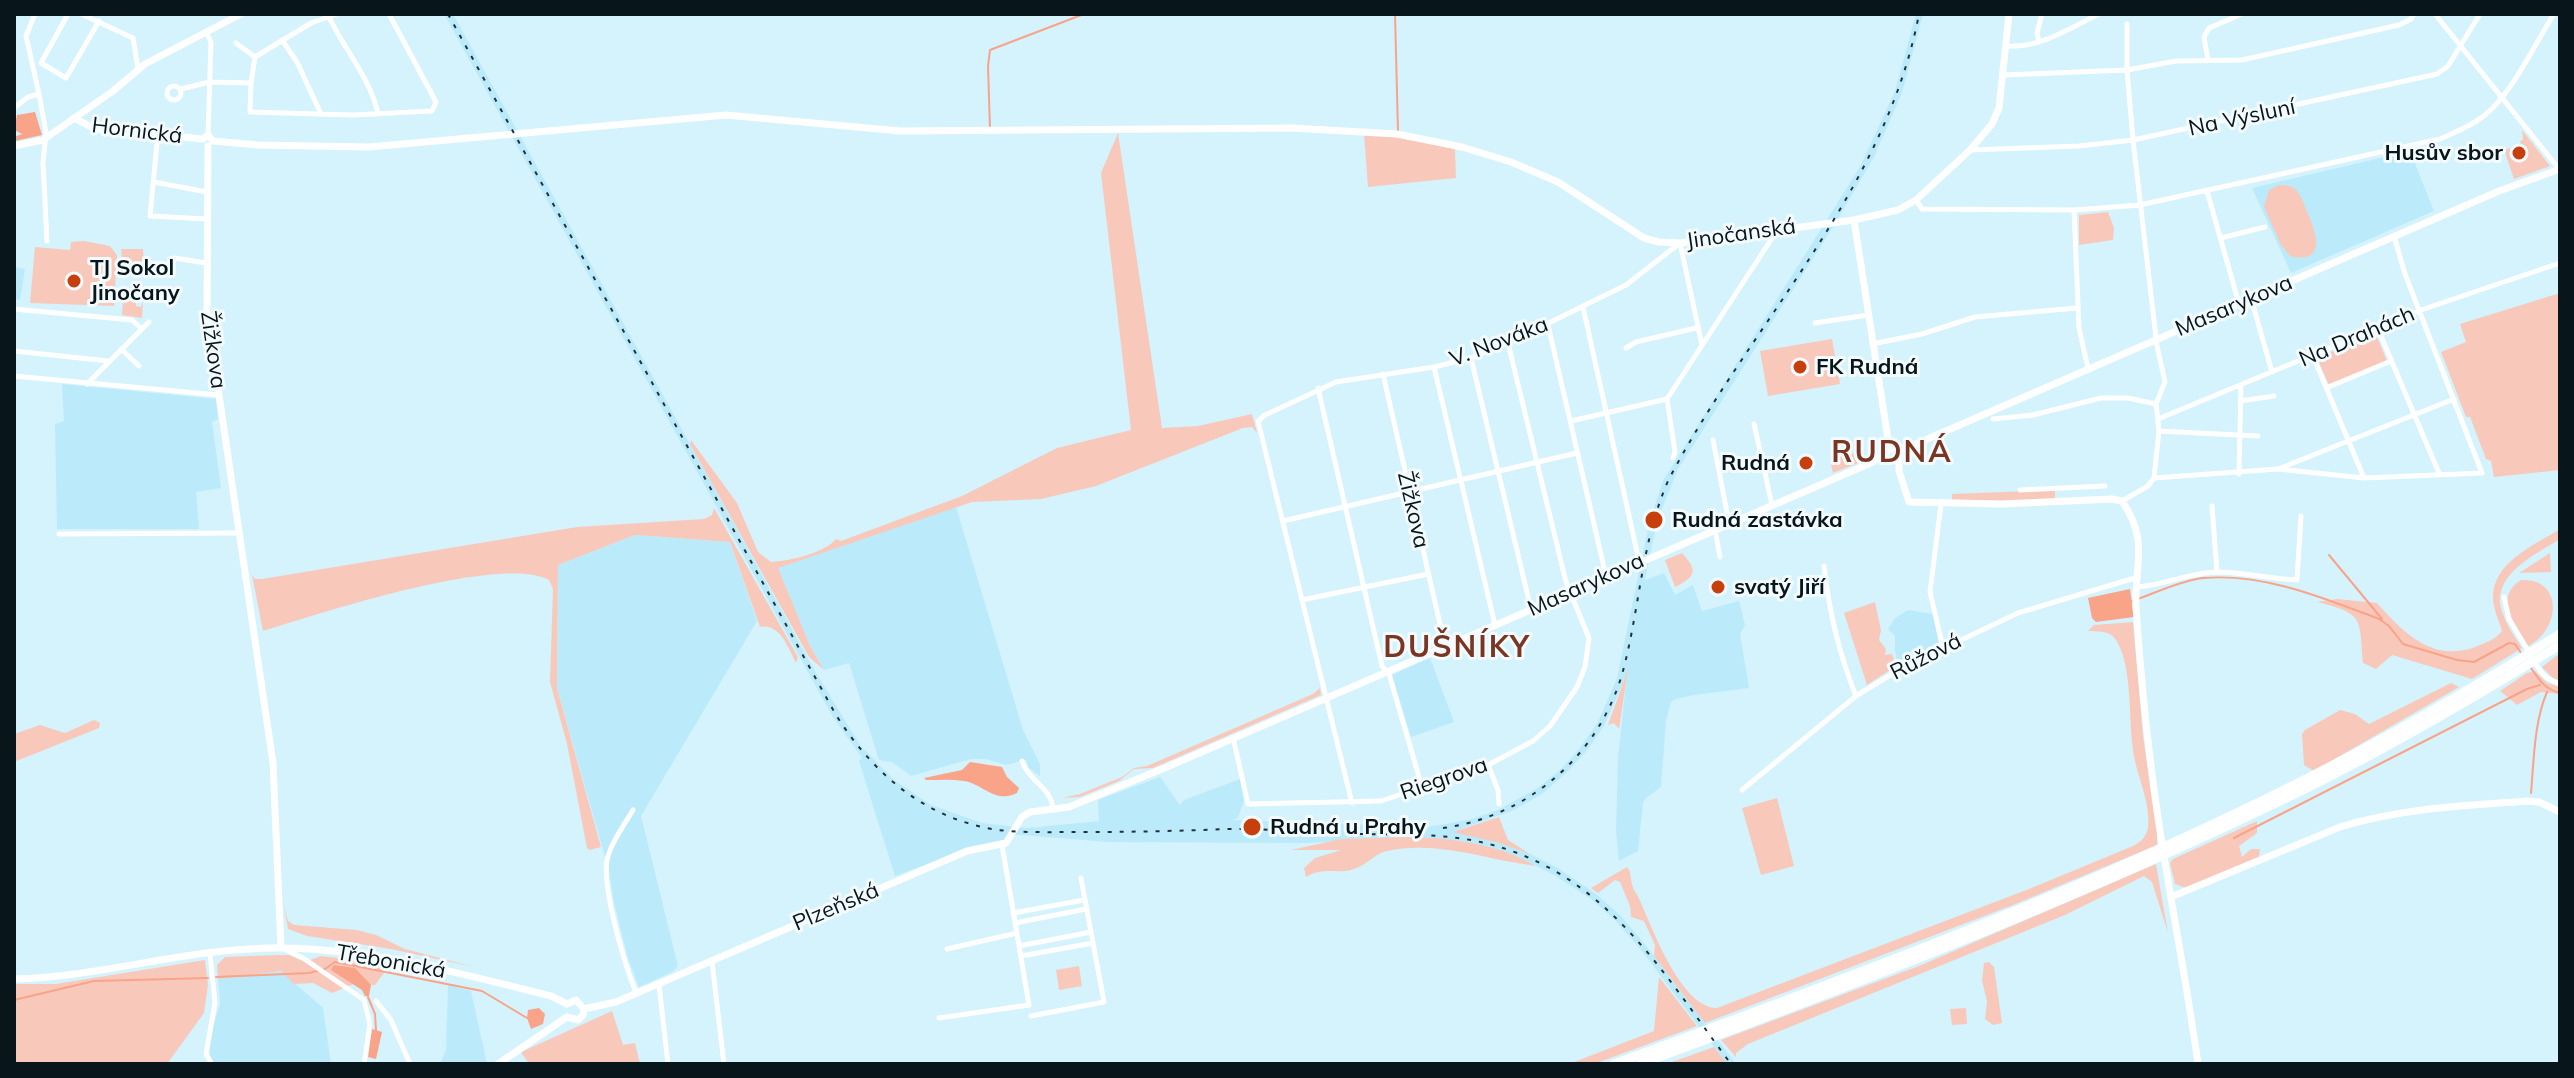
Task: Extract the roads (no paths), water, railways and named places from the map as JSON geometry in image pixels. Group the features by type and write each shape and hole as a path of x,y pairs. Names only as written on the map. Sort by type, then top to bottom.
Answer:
{"highway":[{"path":"1640,1064 1979,934 2184,847 2350,766 2521,664 2560,634"},
{"path":"2541,651 2560,645"},
{"path":"1614,1064 1992,919 2182,838 2347,758 2521,664"}],"street":[{"path":"35,14 26,36 39,81 45,120 47,241"},
{"path":"68,14 41,63 66,78 99,21"},
{"path":"81,14 133,38 138,69"},
{"path":"14,146 43,140 138,69 241,14"},
{"path":"337,14 311,23 255,57 251,67 250,112 378,114 432,111 436,104 389,14"},
{"path":"2009,14 1999,108 1992,124 1970,150 1916,200 1922,209 2074,210 2140,205 2440,139 2486,115 2501,98 2554,14"},
{"path":"2039,42 2037,33 2042,14"},
{"path":"2006,46 2039,42 2099,14"},
{"path":"2208,60 2204,37 2209,28 2242,14"},
{"path":"2004,75 2127,70 2176,61 2242,60 2399,25 2414,14"},
{"path":"2435,14 2560,169"},
{"name":"Na Výsluní","path":"1970,150 2079,146 2133,140 2437,74 2448,66 2480,14"},
{"path":"329,17 345,50 368,84 378,114"},
{"path":"1854,220 1888,439 1909,502 2122,501 2148,486 2154,478 2159,431 2156,404 2165,382 2133,140 2127,24"},
{"path":"206,32 211,42 208,140"},
{"path":"282,40 297,62 321,114"},
{"path":"236,43 255,57"},
{"path":"181,89 210,82 251,83"},
{"path":"14,108 28,97 39,94"},
{"name":"Hornická","path":"74,118 95,129 258,145 369,147 726,115 900,131 1291,128 1397,134 1462,147 1534,172 1591,201"},
{"name":"Žižkova","path":"208,140 207,313 273,763 281,948"},
{"path":"157,143 150,216 207,219"},
{"name":"Masarykova","path":"1053,810 1078,804 1639,561 1892,456 2499,191 2560,169"},
{"path":"154,182 207,192"},
{"path":"2207,191 2239,304"},
{"name":"Jinočanská","path":"1591,201 1644,238 1680,243 1854,220 1898,210 1916,200"},
{"path":"2074,210 2077,308 2088,368"},
{"path":"2221,238 2265,227"},
{"path":"1673,458 1675,452 1667,399 1779,228"},
{"path":"2154,478 2278,469 2364,478 2482,473 2405,274 2394,236"},
{"path":"1680,243 1702,345"},
{"name":"V. Nováka","path":"1283,521 1258,421 1265,415 1318,388 1359,377 1434,367 1471,358 1508,343 1626,285 1680,243"},
{"path":"174,258 206,263"},
{"name":"Na Drahách","path":"2158,419 2421,310 2560,263"},
{"path":"2251,298 2272,372"},
{"path":"1583,307 1639,561"},
{"path":"1872,344 1922,334 1975,317 2077,308"},
{"path":"14,309 132,320 142,329"},
{"path":"1815,323 1868,315"},
{"path":"87,384 149,322"},
{"path":"1548,325 1606,576"},
{"path":"1626,348 1636,342 1696,328"},
{"path":"2378,329 2439,473"},
{"name":"Riegrova","path":"1233,737 1248,804 1352,803 1381,801 1488,765 1533,741 1550,726 1577,687 1585,667 1589,638 1570,592 1508,343"},
{"path":"121,349 139,366"},
{"path":"14,351 109,361"},
{"path":"2313,356 2364,478"},
{"path":"1471,358 1531,609"},
{"path":"2326,388 2391,361"},
{"path":"1434,367 1495,625"},
{"path":"96,374 101,385"},
{"name":"Žižkova","path":"1383,374 1445,646"},
{"path":"14,376 218,395"},
{"path":"2239,474 2241,386"},
{"path":"1318,388 1382,666 1422,787"},
{"path":"2240,401 2274,396"},
{"path":"1993,419 2033,415 2101,398 2128,398 2156,404"},
{"path":"1571,421 1667,399"},
{"path":"2278,469 2454,399"},
{"path":"1999,407 2004,418"},
{"path":"1754,424 1772,505"},
{"path":"2159,431 2258,436"},
{"path":"1713,440 1729,523"},
{"path":"1352,803 1283,521 1577,453"},
{"path":"2020,490 2105,486"},
{"path":"2056,489 2057,502"},
{"path":"2122,501 2137,531 2140,549 2137,587 2147,730 2198,1064"},
{"path":"1941,504 1930,592 1943,648"},
{"path":"2212,506 2217,572"},
{"path":"2137,587 2153,586 2193,574 2217,572 2297,580 2301,516"},
{"path":"1715,529 1720,557"},
{"path":"59,534 239,533"},
{"path":"1824,566 1839,647 1856,696"},
{"path":"1302,600 1428,574"},
{"name":"Růžová","path":"1742,790 1856,696 1900,669 2018,613 2138,576"},
{"path":"2504,597 2509,619 2541,672 2560,684"},
{"path":"939,1018 1029,1005 1002,845 1022,817 1030,812 1053,810 1050,795 1028,775 1022,761"},
{"path":"1488,765 1498,790 1499,804"},
{"path":"2171,897 2340,827 2393,813 2539,802 2560,812"},
{"path":"633,810 608,856 605,877 629,974 637,994"},
{"name":"Plzeňská","path":"498,1064 567,1017 578,1020 584,1009 604,1006 659,985 967,851 1002,845"},
{"path":"1031,1016 1104,1002 1081,878"},
{"path":"1013,913 1084,900"},
{"path":"1015,923 1086,909"},
{"path":"1019,946 1091,932"},
{"path":"947,949 1017,933"},
{"path":"1021,956 1093,943"},
{"path":"281,948 364,1000 368,1006 370,1024 363,1064"},
{"name":"Třebonická","path":"14,979 57,978 210,954 281,948 394,960 536,992 567,1004"},
{"path":"210,954 215,1003 206,1054 212,1064"},
{"path":"712,962 724,1064"},
{"path":"659,985 668,1064"},
{"path":"567,1017 564,1010 567,1004 576,1000 584,1009"},
{"path":"376,1001 391,1020 410,1064"}],"waterway":[{"path":"990,129 990,50 1084,14"},
{"path":"1395,14 1398,132"},
{"path":"2329,555 2382,619"},
{"path":"2132,601 2195,579 2249,579 2293,589 2379,619 2403,644 2457,660 2474,662 2509,643 2515,644 2521,653"},
{"path":"2531,668 2543,684 2560,693"},
{"path":"2234,838 2540,685"},
{"path":"2531,793 2537,728 2547,692"},
{"path":"216,977 309,973 325,969 335,962 482,991 527,1018"},
{"path":"14,1000 94,981 208,978"},
{"path":"368,997 375,1014 376,1030"}],"railway":[{"path":"448,14 836,715 867,757 904,791 948,816 998,830 1019,832 1261,829 1431,835 1496,846 1542,864 1600,903 1648,953 1731,1064"},
{"path":"1443,828 1505,810 1533,794 1580,753 1599,727 1624,667 1652,526 1668,481 1701,423 1846,199 1877,140 1902,79 1919,14"}],"place":[{"name":"Husův sbor","path":"2519,153"},
{"name":"TJ Sokol Jinočany","path":"74,281"},
{"name":"FK Rudná","path":"1800,367"},
{"name":"Rudná","path":"1806,463"},
{"name":"Rudná zastávka","path":"1654,520"},
{"name":"svatý Jiří","path":"1718,587"},
{"name":"Rudná u Prahy","path":"1252,827"}],"district":[{"name":"RUDNÁ","path":"1892,453"},
{"name":"DUŠNÍKY","path":"1457,648"}]}
